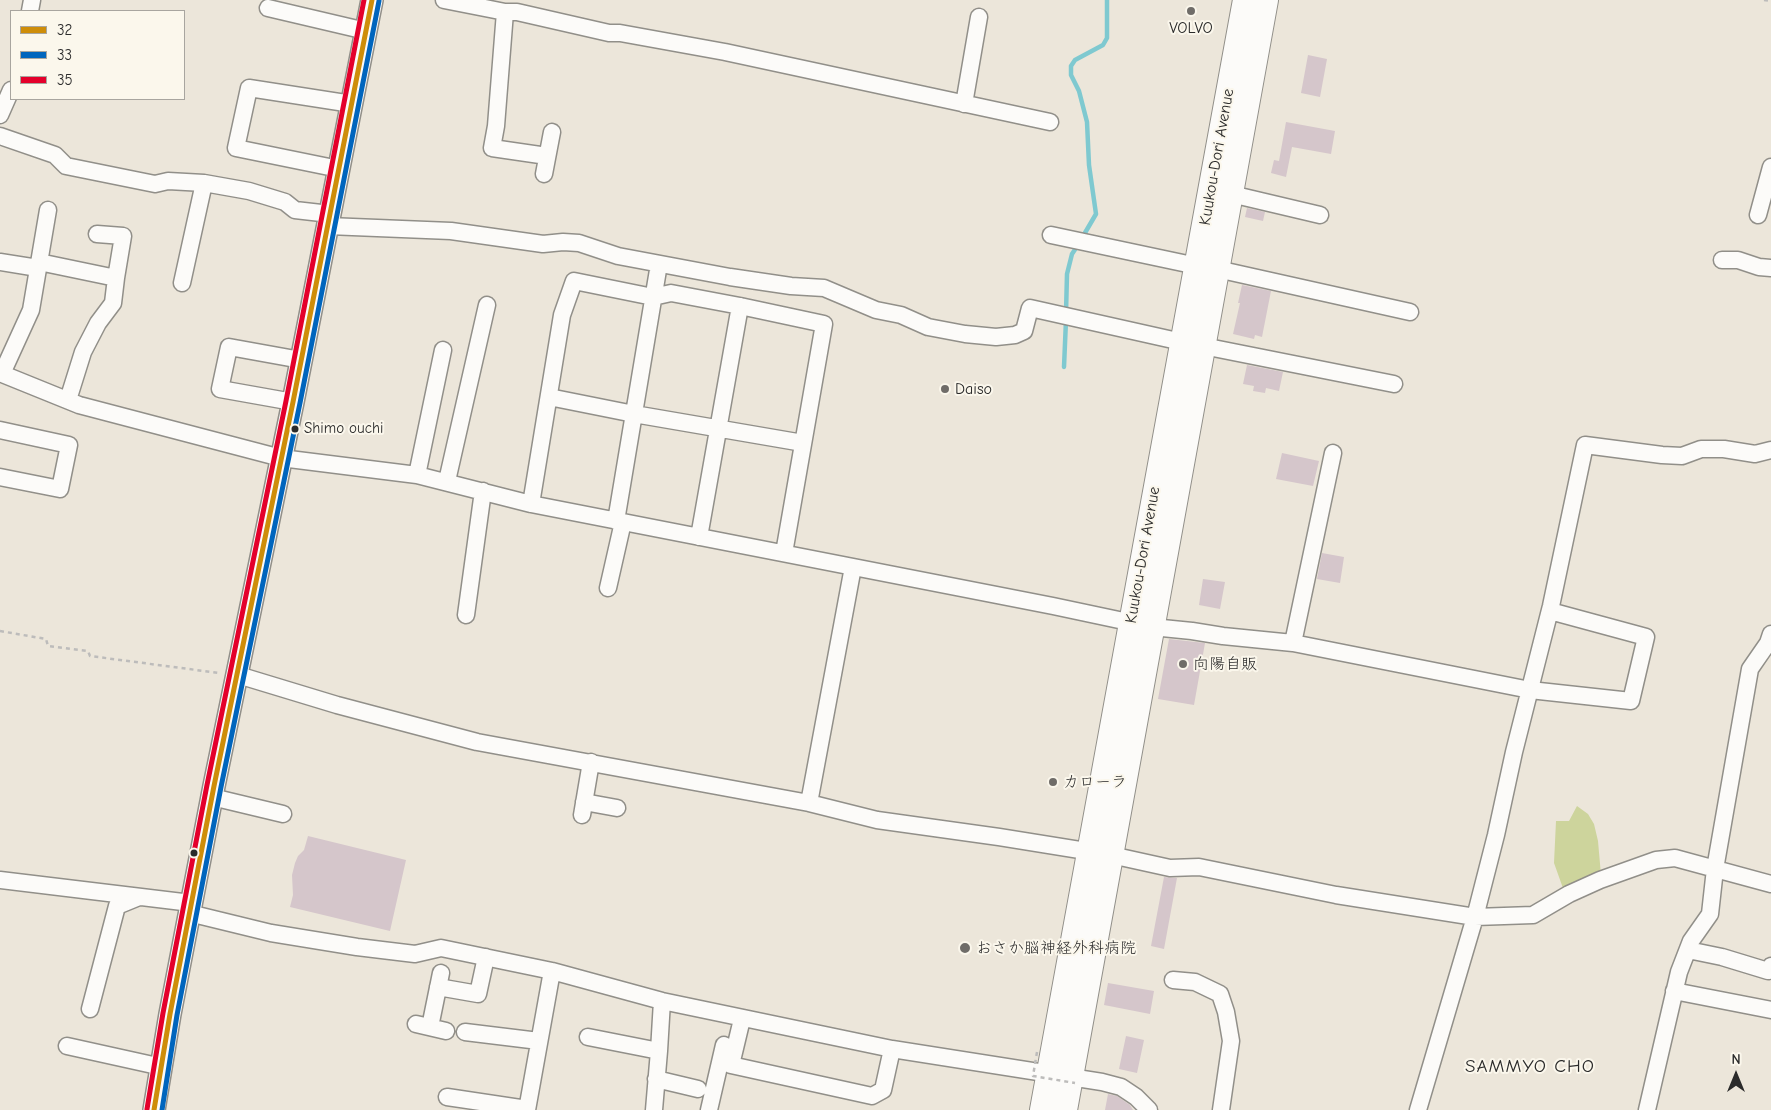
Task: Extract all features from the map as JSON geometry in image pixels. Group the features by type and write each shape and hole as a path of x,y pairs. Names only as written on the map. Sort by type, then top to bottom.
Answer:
{"highway":[{"name":"Kuukou-Dori Avenue","path":"1065,1110 1064,1078 1100,854 1207,268 1246,0"},
{"name":"Kuukou-Dori Avenue","path":"1207,268 1231,194 1266,0"},
{"name":"Kuukou-Dori Avenue","path":"1042,1110 1064,1078"}],"main road":[{"path":"154,1110 190,908 293,402 372,0"}],"street":[{"path":"444,0 505,12 517,12 608,33 620,33 724,52 1050,122"},
{"path":"268,8 366,31"},
{"path":"505,12 496,126 492,148 547,156"},
{"path":"964,104 979,17"},
{"path":"339,170 236,148 249,88 352,104"},
{"path":"0,115 10,92"},
{"path":"544,174 552,132"},
{"path":"0,136 56,154 66,166 155,184 168,181 204,183 249,191 285,202 295,210 329,220 451,231 543,244 579,243 618,256 659,264 790,286 824,288 876,310 901,316 928,327 965,334 996,337 1015,335 1024,331 1030,308 1193,344 1394,384"},
{"path":"1758,215 1771,167"},
{"path":"182,283 204,183"},
{"path":"1231,194 1320,215"},
{"path":"48,210 32,310 4,369 79,405 281,458 417,475 447,481 531,504 1053,606 1141,625 1293,643 1530,690 1631,701 1646,637 1550,611"},
{"path":"68,400 84,352 98,323 114,303 123,236 97,234"},
{"path":"1051,236 1410,312"},
{"path":"1722,260 1738,260 1758,267 1771,268"},
{"path":"0,262 39,265 116,278"},
{"path":"608,588 659,264"},
{"path":"531,504 562,316 574,281 653,297 671,293 740,306 824,324 784,554"},
{"path":"447,481 487,305"},
{"path":"699,537 740,306"},
{"path":"293,402 220,389 229,346 301,360"},
{"path":"417,475 443,350"},
{"path":"549,397 634,414 803,443"},
{"path":"0,430 69,445 60,489 0,477"},
{"path":"1418,1110 1475,916 1496,835 1514,752 1550,611 1585,445 1668,456 1682,456 1700,449 1724,449 1755,454 1771,450"},
{"path":"1293,643 1333,453"},
{"path":"466,615 483,491"},
{"path":"809,803 853,567"},
{"path":"1647,1110 1679,972 1691,941 1710,914 1715,869 1750,669 1765,661 1771,634"},
{"path":"238,675 337,705 477,742 809,803 877,820 999,837 1170,868 1200,867 1336,895 1475,916 1533,915 1569,894 1600,880 1656,860 1675,858 1771,884"},
{"path":"591,762 583,809 616,808"},
{"path":"212,797 283,814"},
{"path":"0,880 140,896 190,908 271,933 415,954 441,948 552,970 662,1001 737,1018 892,1049 1064,1078 1102,1082 1121,1087 1136,1097 1149,1110"},
{"path":"90,1009 117,906 140,896"},
{"path":"1688,950 1722,957 1768,971 1771,966"},
{"path":"431,1027 440,980 478,994 486,957"},
{"path":"447,1097 527,1110 552,970"},
{"path":"1173,980 1195,982 1220,994 1226,1012 1231,1041 1221,1110"},
{"path":"1674,992 1771,1010"},
{"path":"654,1110 662,1001"},
{"path":"737,1018 730,1066 872,1096 883,1090 892,1049"},
{"path":"709,1110 737,1018"},
{"path":"465,1032 539,1041"},
{"path":"588,1037 659,1052"},
{"path":"67,1046 162,1067"},
{"path":"656,1079 698,1089"}],"path":[{"path":"1764,0 1771,1"},
{"path":"0,631 46,640 48,646 88,651 90,656 238,675"},
{"path":"1037,1052 1033,1076 1064,1078"}],"green space":[{"path":"1577,806 1588,814 1594,824 1598,841 1601,875 1564,891 1554,863 1556,821 1569,821"}],"building":[{"path":"1308,55 1327,59 1320,97 1301,93"},
{"path":"1286,122 1335,131 1331,154 1292,147 1286,177 1271,173 1274,160 1279,161"},
{"path":"1247,208 1265,212 1263,221 1245,217"},
{"path":"1242,285 1271,291 1262,337 1255,335 1254,339 1233,334"},
{"path":"1247,365 1283,372 1279,391 1266,388 1265,393 1253,391 1254,386 1243,384"},
{"path":"1282,453 1319,461 1313,486 1276,479"},
{"path":"1322,553 1344,557 1340,583 1317,579"},
{"path":"1203,579 1225,582 1220,609 1199,605"},
{"path":"1169,639 1205,643 1194,705 1158,699"},
{"path":"308,836 406,860 390,931 290,907 293,895 292,875 295,863 298,856 304,850"},
{"path":"1164,877 1177,878 1164,949 1151,946"},
{"path":"1108,983 1154,991 1150,1014 1104,1005"},
{"path":"1126,1036 1144,1040 1137,1073 1119,1069"},
{"path":"1108,1094 1117,1096 1130,1105 1133,1110 1105,1110"}],"waterway":[{"path":"1082,238 1096,214 1089,165 1087,122 1079,91 1071,75 1071,66 1075,60 1103,45 1107,38 1107,0"},
{"path":"1066,313 1067,274 1072,254 1078,245"},
{"path":"1064,367 1066,320"}],"transit line":[{"name":"35","path":"147,1109 163,1013 207,785 286,401 364,0"},
{"name":"32","path":"154,1110 170,1014 214,786 293,402 372,0"},
{"name":"33","path":"162,1110 177,1015 221,787 300,403 379,1"}],"place":[{"name":"VOLVO","path":"1191,11"},
{"name":"Daiso","path":"945,389"},
{"name":"Shimo ouchi","path":"295,429"},
{"name":"向陽自販","path":"1183,664"},
{"name":"カローラ","path":"1053,782"},
{"name":"おさか脳神経外科病院","path":"965,948"}],"district":[{"name":"SAMMYO CHO","path":"1530,1067"}]}
